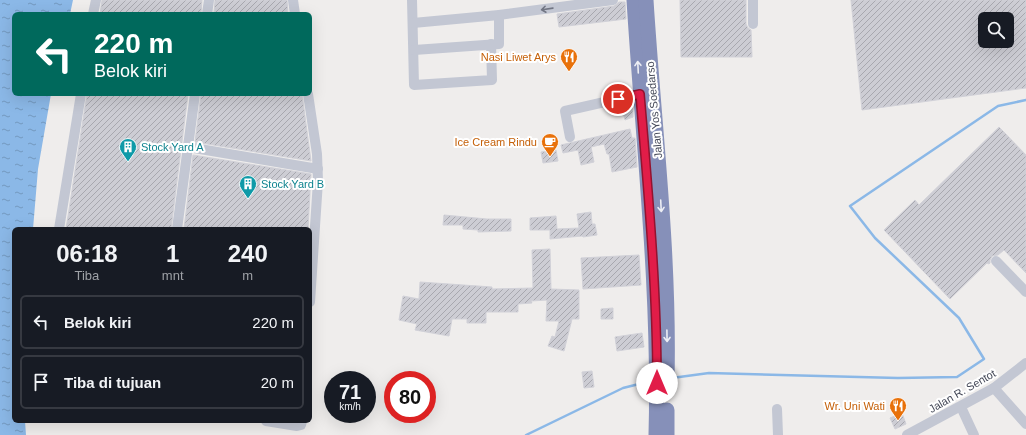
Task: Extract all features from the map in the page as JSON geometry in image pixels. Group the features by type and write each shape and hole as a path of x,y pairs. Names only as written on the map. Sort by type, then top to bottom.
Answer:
{"highway":[{"name":"Jalan Yos Soedarso","path":"634,0 646,93 666,300 662,357 662,408 667,435"},
{"name":"Jalan Yos Soedarso","path":"646,0 646,93"},
{"name":"Jalan Yos Soedarso","path":"654,180 648,244 662,357"},
{"name":"Jalan Yos Soedarso","path":"656,435 662,408"}],"street":[{"path":"88,12 91,0"},
{"path":"93,12 96,0"},
{"path":"208,12 210,0"},
{"path":"292,0 294,12"},
{"path":"412,0 414,85 492,80 491,44"},
{"path":"413,23 499,15 613,0"},
{"path":"753,0 753,24"},
{"path":"414,50 499,44 499,15"},
{"path":"570,137 565,111 646,93"},
{"path":"55,227 76,96"},
{"path":"59,227 81,96"},
{"path":"178,227 196,96"},
{"path":"305,96 315,167 312,227"},
{"path":"308,96 317,154 315,167 312,248"},
{"path":"189,146 315,167"},
{"path":"996,261 1026,292"},
{"name":"Jalan R. Sentot","path":"907,435 994,388 1026,362"},
{"path":"994,388 1026,424"},
{"path":"961,407 974,435"},
{"path":"777,409 778,435"},
{"path":"278,423 297,426 301,423"}],"water":[{"path":"0,0 73,0 70,12 12,12 12,96 51,96 38,169 33,227 12,227 12,423 25,423 26,435 0,435"}],"building":[{"path":"102,0 202,0 201,12 100,12"},
{"path":"215,0 287,0 288,12 214,12"},
{"path":"680,0 746,0 746,24 751,30 752,57 681,57"},
{"path":"851,0 1026,0 1026,88 862,110"},
{"path":"619,2 625,2 626,19 559,27 557,14 614,6"},
{"name":"Stock Yard A","path":"87,96 188,96 171,227 66,227"},
{"path":"201,96 302,96 311,161 195,142"},
{"path":"633,106 633,117 625,120 622,108"},
{"path":"999,127 1026,155 1026,273 1004,250 998,255 992,256 990,263 987,263 950,299 884,230 915,200 919,205"},
{"path":"630,129 632,138 635,138 637,167 612,172 609,154 607,154 604,144 591,147 594,162 581,165 578,150 563,153 561,145"},
{"name":"Ice Cream Rindu","path":"556,150 558,161 543,163 541,152"},
{"name":"Stock Yard B","path":"193,155 311,174 308,227 184,227"},
{"path":"591,212 592,224 595,224 597,235 550,239 550,230 530,230 530,218 556,216 557,229 579,228 577,214"},
{"path":"444,215 487,219 511,219 511,231 478,232 478,230 463,229 463,225 443,225"},
{"path":"550,249 551,289 579,290 579,319 572,319 564,351 548,346 552,336 555,337 559,321 546,321 547,300 518,304 518,312 486,312 486,323 467,323 467,319 452,319 449,336 415,330 417,324 399,320 403,296 419,299 420,282 492,287 492,289 533,288 532,250"},
{"path":"639,255 641,285 583,289 581,258"},
{"path":"613,308 613,319 601,319 601,309"},
{"path":"642,333 644,347 617,351 615,337"},
{"path":"592,371 594,387 584,388 582,372"},
{"name":"Wr. Uni Wati","path":"902,413 906,424 895,429 890,418"}],"waterway":[{"path":"672,378 709,373 898,378 957,377 984,359 959,318 875,238 850,206 998,106 1026,100"},
{"path":"526,435 623,388 651,381"}],"place":[{"name":"Nasi Liwet Arys","path":"569,72"},
{"name":"Ice Cream Rindu","path":"550,157"},
{"name":"Stock Yard A","path":"128,162"},
{"name":"Stock Yard B","path":"248,199"},
{"name":"Wr. Uni Wati","path":"898,421"}],"route":[{"path":"618,99 640,94 652,244 657,383"}]}
